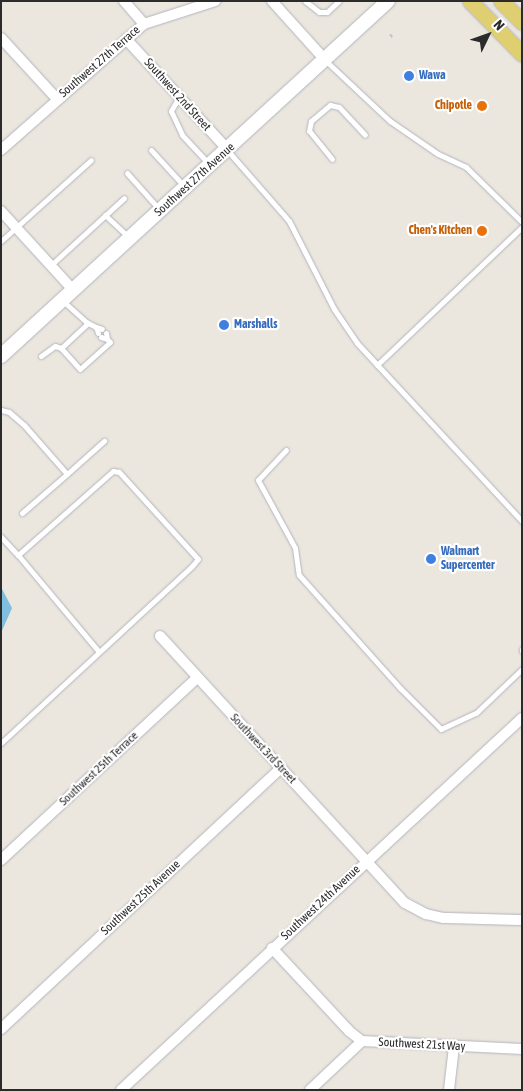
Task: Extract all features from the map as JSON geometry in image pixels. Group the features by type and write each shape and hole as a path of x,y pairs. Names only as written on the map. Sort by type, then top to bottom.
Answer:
{"main road":[{"path":"470,1 522,54"},
{"path":"501,1 522,22"}],"street":[{"path":"124,1 144,24"},
{"name":"Southwest 27th Terrace","path":"1,150 144,24 215,1"},
{"path":"272,1 326,60"},
{"name":"Southwest 27th Avenue","path":"1,356 131,239 388,1"},
{"path":"1,38 57,99"},
{"name":"Southwest 2nd Street","path":"126,40 228,150"},
{"path":"1,211 74,291"},
{"name":"Southwest 3rd Street","path":"160,636 406,903 426,914 444,918 522,920"},
{"name":"Southwest 25th Terrace","path":"1,860 197,678"},
{"name":"Southwest 24th Avenue","path":"120,1090 522,718"},
{"name":"Southwest 25th Avenue","path":"1,1028 281,768"},
{"name":"Southwest 21st Way","path":"272,948 349,1031 362,1041 522,1049"},
{"path":"310,1090 362,1041"},
{"path":"449,1090 454,1047"}],"lane":[{"path":"305,1 319,12 327,12 339,1"},
{"path":"326,60 390,121 476,175 522,222"},
{"path":"179,97 171,111 182,135 210,166"},
{"path":"332,159 308,131 311,121 330,105 339,107 365,135"},
{"path":"151,150 186,188"},
{"path":"228,150 289,221 344,327 522,521"},
{"path":"1,241 91,160"},
{"path":"127,173 161,211"},
{"path":"51,265 124,198"},
{"path":"105,215 131,239"},
{"path":"377,365 522,227"},
{"path":"41,356 55,346 61,348 80,369 110,342 96,327 88,323 63,300"},
{"path":"61,348 88,323"},
{"path":"1,410 9,412 24,425 66,474"},
{"path":"22,513 104,441"},
{"path":"286,450 258,480 295,548 299,575 400,688 441,729 476,712 522,669"},
{"path":"1,743 196,562 197,556 118,472 113,471 18,555"},
{"path":"1,538 18,555 98,652"}],"water":[{"path":"1,587 12,608 1,633"}],"place":[{"name":"Wawa","path":"409,76"},
{"name":"Chipotle","path":"482,106"},
{"name":"Chen's Kitchen","path":"482,231"},
{"name":"Marshalls","path":"224,325"},
{"name":"Walmart Supercenter","path":"431,559"}]}
